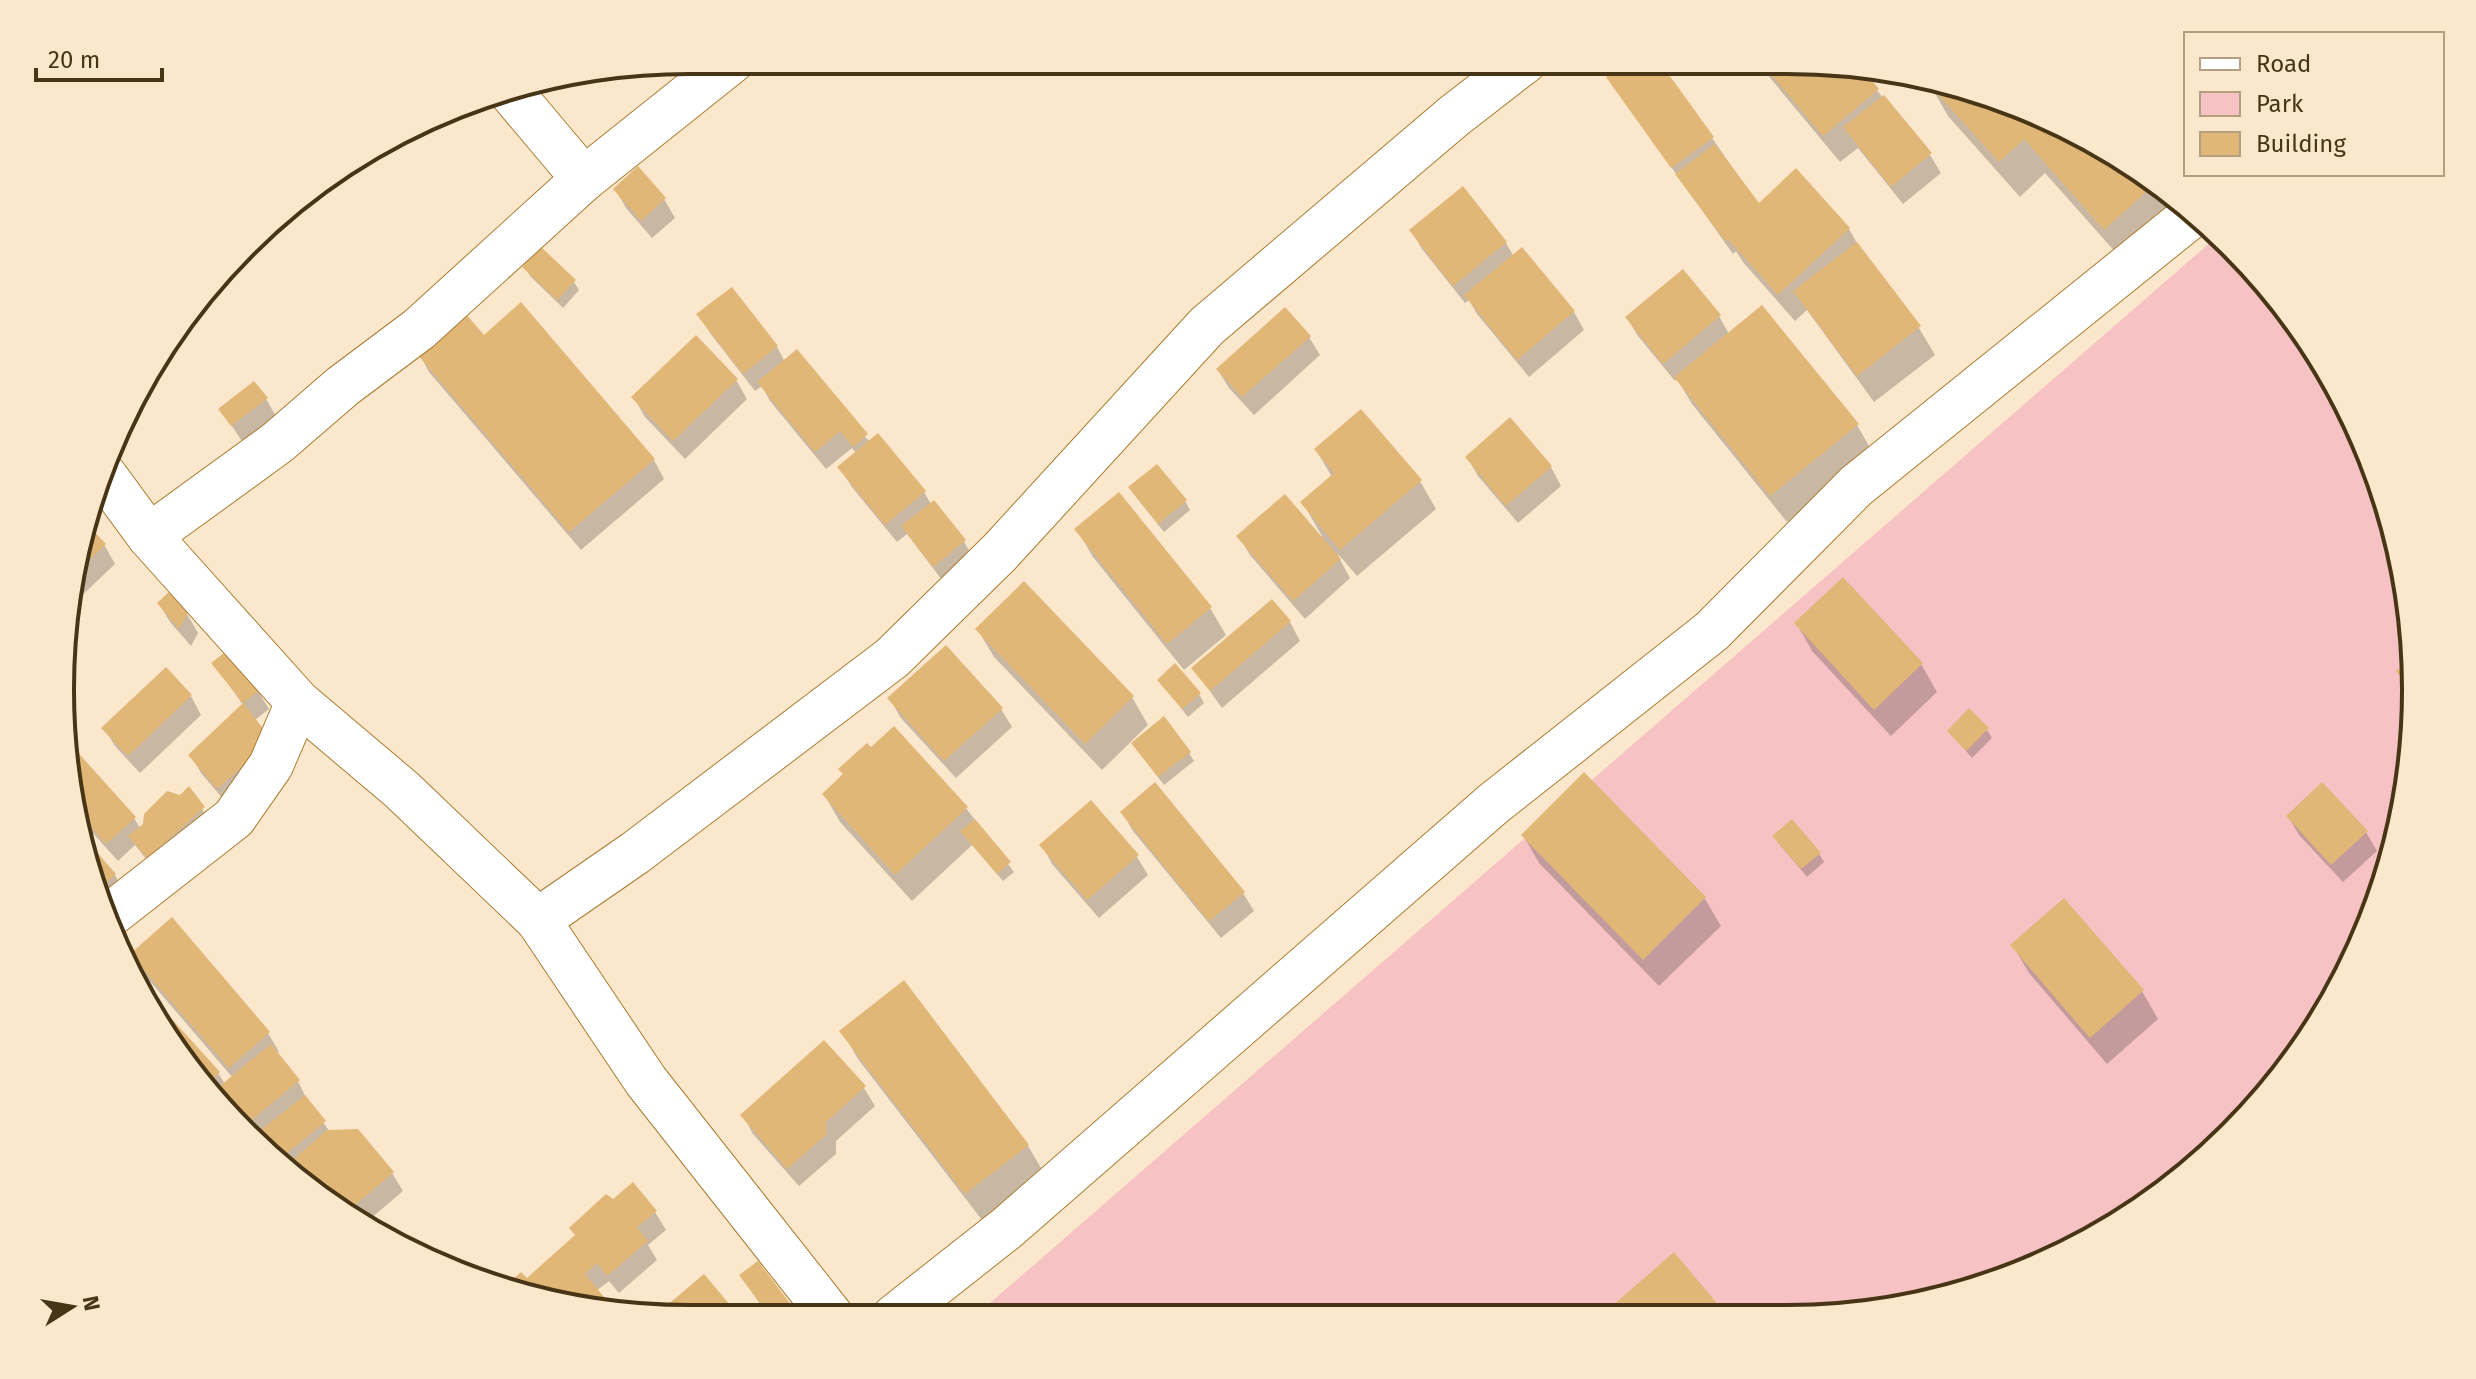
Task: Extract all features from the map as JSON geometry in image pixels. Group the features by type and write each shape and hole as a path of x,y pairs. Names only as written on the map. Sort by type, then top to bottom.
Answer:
{"street":[{"path":"149,536 277,443 343,386 419,329 584,179 715,74"},
{"path":"538,920 635,853 892,658 1000,552 1207,326 1454,116 1508,74"},
{"path":"517,99 584,179"},
{"path":"909,1305 1007,1228 1493,804 1712,631 1856,486 2185,221"},
{"path":"110,483 149,536 298,702 402,790 538,920 646,1081 823,1305"},
{"path":"116,911 234,818 271,765 298,702"}],"green space":[{"path":"2210,243 2275,315 2320,382 2339,417 2381,530 2397,609 2401,649 2401,730 2397,770 2381,849 2369,887 2339,962 2320,997 2275,1064 2249,1095 2222,1125 2161,1178 2094,1223 2022,1258 1946,1284 1867,1300 1786,1305 988,1305"}],"building":[{"path":"1610,74 1668,74 1714,137 1671,168 1606,77"},
{"path":"1771,74 1867,79 1879,89 1823,136"},
{"path":"1937,93 1984,107 2059,137 2147,191 2104,230 2024,139 1999,162"},
{"path":"1884,95 1932,153 1891,187 1843,127"},
{"path":"1715,144 1759,203 1796,168 1850,228 1778,295 1728,239 1725,241 1675,174"},
{"path":"638,166 666,198 641,221 613,189"},
{"path":"1463,186 1507,242 1453,286 1409,230"},
{"path":"1857,242 1921,326 1857,376 1793,291"},
{"path":"541,247 576,280 557,300 522,267"},
{"path":"1522,247 1575,311 1517,360 1464,295"},
{"path":"1683,269 1721,315 1663,364 1625,317"},
{"path":"732,287 778,346 743,374 696,314"},
{"path":"521,302 655,459 569,532 416,353 464,312 484,335"},
{"path":"1762,305 1859,424 1770,496 1674,377"},
{"path":"1285,307 1311,336 1242,397 1216,369"},
{"path":"696,335 738,379 673,441 631,397"},
{"path":"797,349 868,434 853,447 840,431 815,452 757,382"},
{"path":"254,381 268,398 231,426 218,409"},
{"path":"1361,409 1422,480 1340,550 1300,502 1334,473 1314,449"},
{"path":"1510,417 1552,466 1506,506 1465,457"},
{"path":"878,433 926,491 885,525 837,467"},
{"path":"1157,464 1187,500 1158,524 1128,487"},
{"path":"1119,492 1212,607 1167,644 1074,529"},
{"path":"1285,494 1341,559 1293,601 1236,536"},
{"path":"934,500 966,540 933,567 901,526"},
{"path":"95,532 106,544 88,562"},
{"path":"1843,577 1923,663 1874,710 1794,623"},
{"path":"1024,581 1134,696 1085,744 975,629"},
{"path":"169,592 188,613 179,629 157,603"},
{"path":"1272,599 1291,621 1210,691 1191,668"},
{"path":"946,645 1003,708 944,761 887,698"},
{"path":"228,650 260,690 243,703 211,663"},
{"path":"1175,663 1201,693 1182,709 1157,680"},
{"path":"166,667 192,695 128,756 101,728"},
{"path":"243,703 272,740 217,789 188,755"},
{"path":"1969,708 1989,728 1966,751 1947,731"},
{"path":"1164,716 1191,752 1158,777 1131,743"},
{"path":"894,726 968,807 895,875 822,794 843,774 838,769 867,743 871,747"},
{"path":"77,752 136,817 106,844 90,826"},
{"path":"1584,772 1706,897 1643,960 1521,835"},
{"path":"1155,782 1245,892 1209,921 1120,812"},
{"path":"2322,782 2368,831 2331,865 2286,816"},
{"path":"189,786 205,807 147,858 128,836 143,824 144,814 167,791 180,795"},
{"path":"1091,800 1139,855 1087,900 1039,845"},
{"path":"975,819 1011,862 997,874 960,831"},
{"path":"1792,819 1821,853 1801,869 1772,836"},
{"path":"96,851 116,874 106,884"},
{"path":"2064,898 2144,990 2090,1038 2010,945"},
{"path":"172,917 270,1032 229,1068 137,962 133,952"},
{"path":"904,980 1029,1145 965,1194 839,1031"},
{"path":"166,1013 220,1072 213,1078"},
{"path":"824,1040 866,1086 826,1122 827,1134 787,1169 740,1115"},
{"path":"271,1044 300,1080 250,1121 220,1086"},
{"path":"305,1095 326,1121 286,1154 260,1131"},
{"path":"358,1129 394,1172 355,1205 293,1160 327,1130"},
{"path":"633,1182 657,1211 637,1227 648,1241 607,1276 597,1263 585,1274 606,1299 513,1279 521,1272 527,1278 575,1235 569,1228 606,1194 613,1199"},
{"path":"1674,1252 1718,1305 1613,1305"},
{"path":"758,1261 791,1305 761,1305 739,1275"},
{"path":"704,1274 730,1305 690,1305 668,1304"}]}
